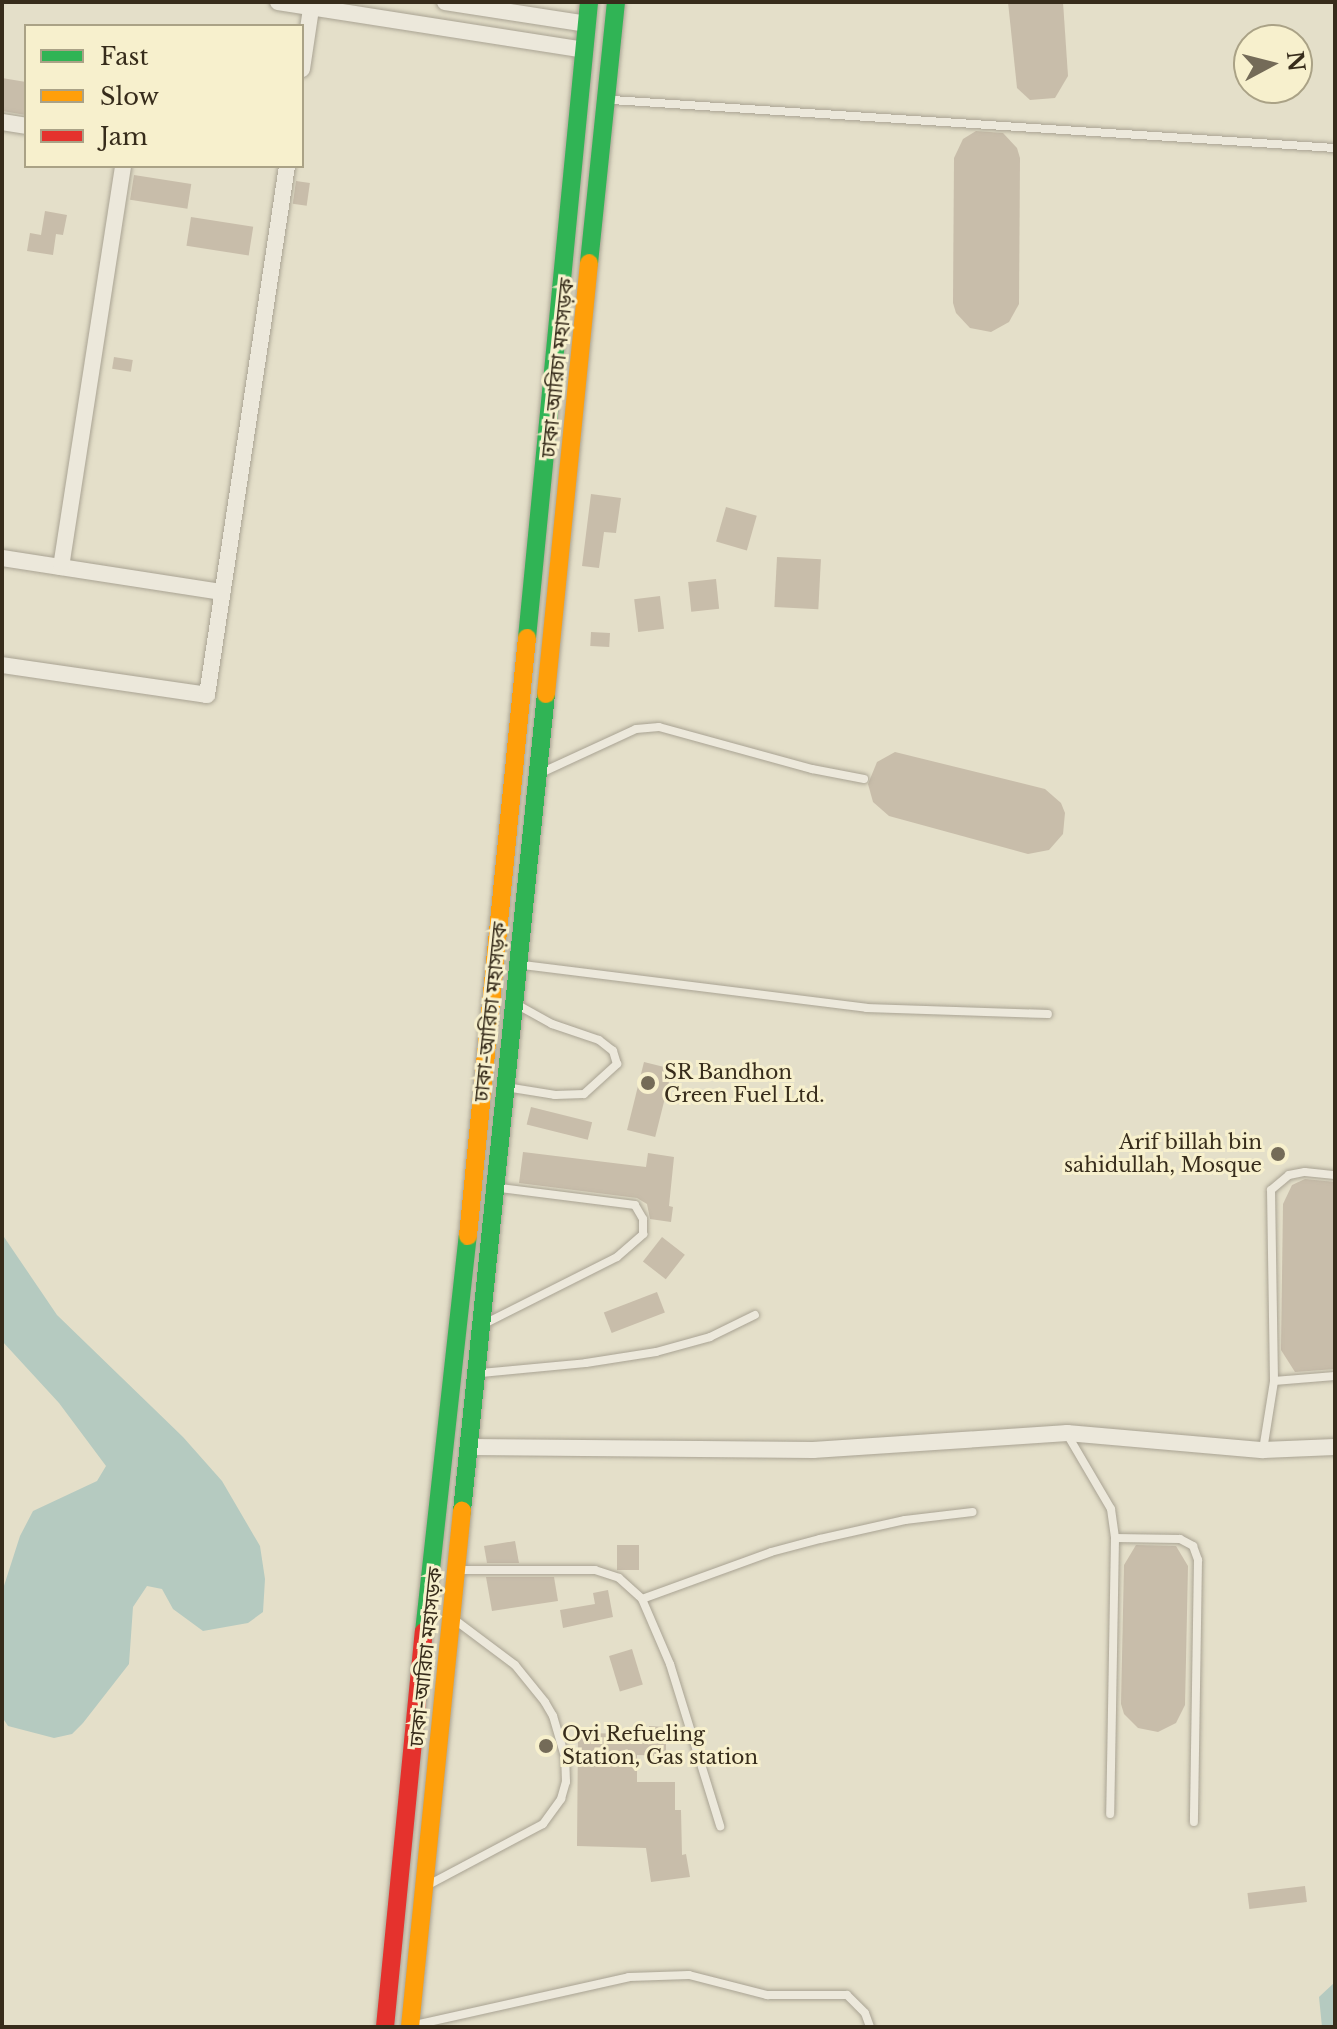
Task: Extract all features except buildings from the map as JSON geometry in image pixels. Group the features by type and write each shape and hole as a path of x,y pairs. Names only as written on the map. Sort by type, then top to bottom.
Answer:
{"highway":[{"name":"ঢাকা-আরিচা মহাসড়ক","path":"385,2027 435,1515 469,1226 589,2"},
{"name":"ঢাকা-আরিচা মহাসড়ক","path":"410,2027 616,2"}],"street":[{"path":"278,2 584,50"},
{"path":"445,2 587,24"},
{"path":"304,56 312,5"},
{"path":"2,122 24,126"},
{"path":"61,567 123,168"},
{"path":"2,665 207,695 287,168"},
{"path":"2,558 222,592"},
{"path":"470,1447 813,1450 1067,1433 1263,1450 1335,1447"}],"lane":[{"path":"607,100 1335,148"},
{"path":"536,774 583,756 636,729 659,727 812,769 864,779"},
{"path":"518,964 866,1008 1048,1014"},
{"path":"506,1086 555,1095 584,1094 617,1064 613,1051 599,1040 539,1019 513,1002"},
{"path":"1263,1450 1272,1412 1274,1381 1271,1190 1289,1175 1305,1172 1335,1175"},
{"path":"481,1325 617,1257 643,1234 643,1219 635,1205 496,1187"},
{"path":"476,1373 586,1363 656,1352 710,1337 755,1315"},
{"path":"1274,1381 1335,1376"},
{"path":"1067,1433 1111,1509 1115,1538 1110,1814"},
{"path":"642,1599 820,1539 905,1520 973,1512"},
{"path":"1115,1538 1180,1539 1193,1546 1198,1560 1194,1822"},
{"path":"457,1570 595,1570 619,1578 642,1599 670,1664 720,1826"},
{"path":"423,1902 431,1884 543,1824 561,1799 566,1782 565,1757 553,1716 545,1702 515,1665 462,1628 452,1613"},
{"path":"410,2027 629,1977 689,1975 767,1995 847,1995 865,2013 870,2027"}],"shaded area":[{"path":"2,1234 57,1315 183,1437 222,1481 260,1546 265,1579 263,1612 248,1623 203,1631 173,1609 162,1589 147,1586 133,1607 129,1664 72,1734 54,1738 8,1726 2,1717 2,1592 20,1536 33,1511 97,1481 106,1466 59,1403 2,1341"},
{"path":"1335,1982 1335,2027 1322,2027 1319,1997"}],"traffic: fast":[{"path":"527,638 589,2"},
{"path":"589,263 616,2"},
{"path":"462,1511 546,694"},
{"path":"424,1632 468,1236"}],"traffic: slow":[{"path":"546,694 589,263"},
{"path":"468,1236 527,638"},
{"path":"410,2027 462,1511"}],"traffic: jam":[{"path":"385,2027 424,1632"}],"place":[{"name":"SR Bandhon Green Fuel Ltd.","path":"648,1083"},
{"name":"Arif billah bin sahidullah, Mosque","path":"1278,1154"},
{"name":"Ovi Refueling Station, Gas station","path":"546,1746"}]}
